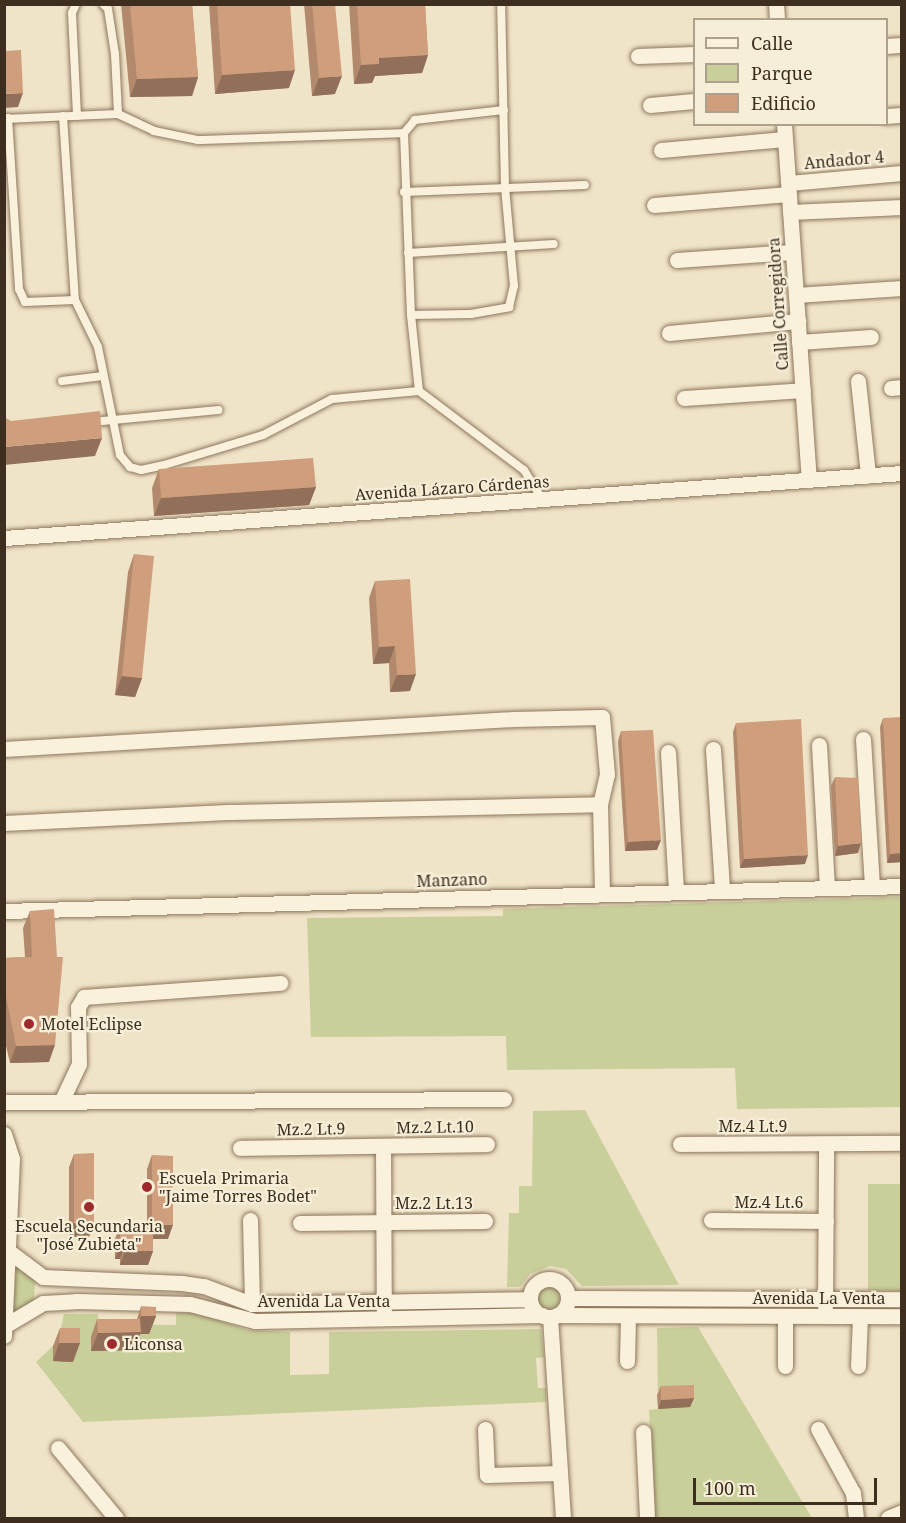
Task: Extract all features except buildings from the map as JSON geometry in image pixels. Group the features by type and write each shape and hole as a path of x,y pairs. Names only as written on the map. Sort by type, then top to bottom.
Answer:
{"street":[{"path":"638,56 693,54"},
{"path":"650,105 693,101"},
{"path":"661,150 785,132"},
{"name":"Calle Corregidora","path":"785,132 809,480"},
{"name":"Andador 4","path":"654,205 902,173"},
{"path":"790,212 902,207"},
{"path":"677,260 792,252"},
{"path":"796,296 902,288"},
{"path":"669,333 798,321"},
{"path":"799,342 871,337"},
{"path":"858,381 868,475"},
{"path":"684,398 803,390"},
{"name":"Avenida Lázaro Cárdenas","path":"4,538 902,473"},
{"path":"4,749 593,715 602,717 607,774 600,804 602,893"},
{"path":"864,739 872,886"},
{"path":"819,745 827,887"},
{"path":"713,749 722,890"},
{"path":"668,752 676,891"},
{"path":"4,824 232,812 600,804"},
{"name":"Manzano","path":"4,911 902,885"},
{"path":"61,1102 80,1064 78,1007 84,997 281,983"},
{"path":"4,1102 504,1099"},
{"path":"4,1134 12,1159 5,1331"},
{"name":"Mz.4 Lt.9","path":"680,1144 902,1143"},
{"name":"Mz.2 Lt.10","path":"383,1146 487,1144"},
{"path":"825,1316 826,1144"},
{"path":"383,1146 384,1319"},
{"name":"Mz.2 Lt.9","path":"240,1148 383,1146"},
{"path":"250,1220 252,1304"},
{"name":"Mz.4 Lt.6","path":"711,1220 826,1221"},
{"name":"Mz.2 Lt.13","path":"300,1223 485,1221"},
{"path":"7,1250 43,1277 43,1304"},
{"name":"Avenida La Venta","path":"43,1277 100,1282 204,1286 252,1304 530,1299"},
{"path":"550,1316 568,1298 560,1282 549,1279 533,1287 530,1299 550,1316 563,1518"},
{"path":"100,1282 100,1302"},
{"name":"Avenida La Venta","path":"568,1298 825,1298 902,1303"},
{"name":"Avenida La Venta","path":"5,1331 43,1304 100,1302 190,1304 255,1321 550,1316 902,1316"},
{"path":"627,1361 628,1316"},
{"path":"785,1316 785,1366"},
{"path":"858,1365 860,1316"},
{"path":"485,1429 487,1475 560,1473"},
{"path":"818,1429 853,1493 855,1518"},
{"path":"643,1432 646,1518"},
{"path":"58,1448 116,1518"},
{"path":"888,1518 902,1512"},
{"path":"893,1518 902,1518"}],"lane":[{"path":"76,4 72,13 77,116"},
{"path":"103,4 108,9 115,54 118,114"},
{"path":"411,315 471,314 509,307 514,286 506,188 501,4"},
{"path":"419,391 411,315 404,192 404,133 414,120 504,110"},
{"path":"75,300 25,302 19,289 6,118 118,114 154,131 198,140 404,133"},
{"path":"63,116 75,300 98,347 120,455 130,467 141,470 263,435 332,399 419,391 524,470 542,499"},
{"path":"404,192 585,185"},
{"path":"408,253 554,244"},
{"path":"62,381 103,376"},
{"path":"78,424 218,410"}],"green space":[{"path":"901,897 901,1107 737,1109 735,1068 507,1070 506,1036 311,1037 307,918 503,916 503,909"},
{"path":"585,1110 679,1285 582,1286 566,1269 550,1266 530,1274 520,1287 507,1287 509,1213 519,1213 519,1186 532,1186 533,1111"},
{"path":"868,1184 901,1184 900,1291 868,1290"},
{"path":"16,1265 35,1280 34,1300 12,1313"},
{"path":"549,1287 557,1290 560,1298 557,1306 549,1309 541,1306 538,1298 541,1290"},
{"path":"176,1313 197,1313 247,1330 290,1332 290,1375 329,1374 329,1332 541,1329 544,1357 536,1358 538,1388 546,1388 546,1402 83,1422 36,1362 58,1341 64,1314 98,1314 98,1324 176,1325"},
{"path":"698,1327 812,1518 654,1518 649,1410 658,1409 657,1328"}],"place":[{"name":"Motel Eclipse","path":"29,1024"},
{"name":"Escuela Primaria \"Jaime Torres Bodet\"","path":"147,1187"},
{"name":"Escuela Secundaria \"José Zubieta\"","path":"89,1207"},
{"name":"Liconsa","path":"112,1344"}]}
